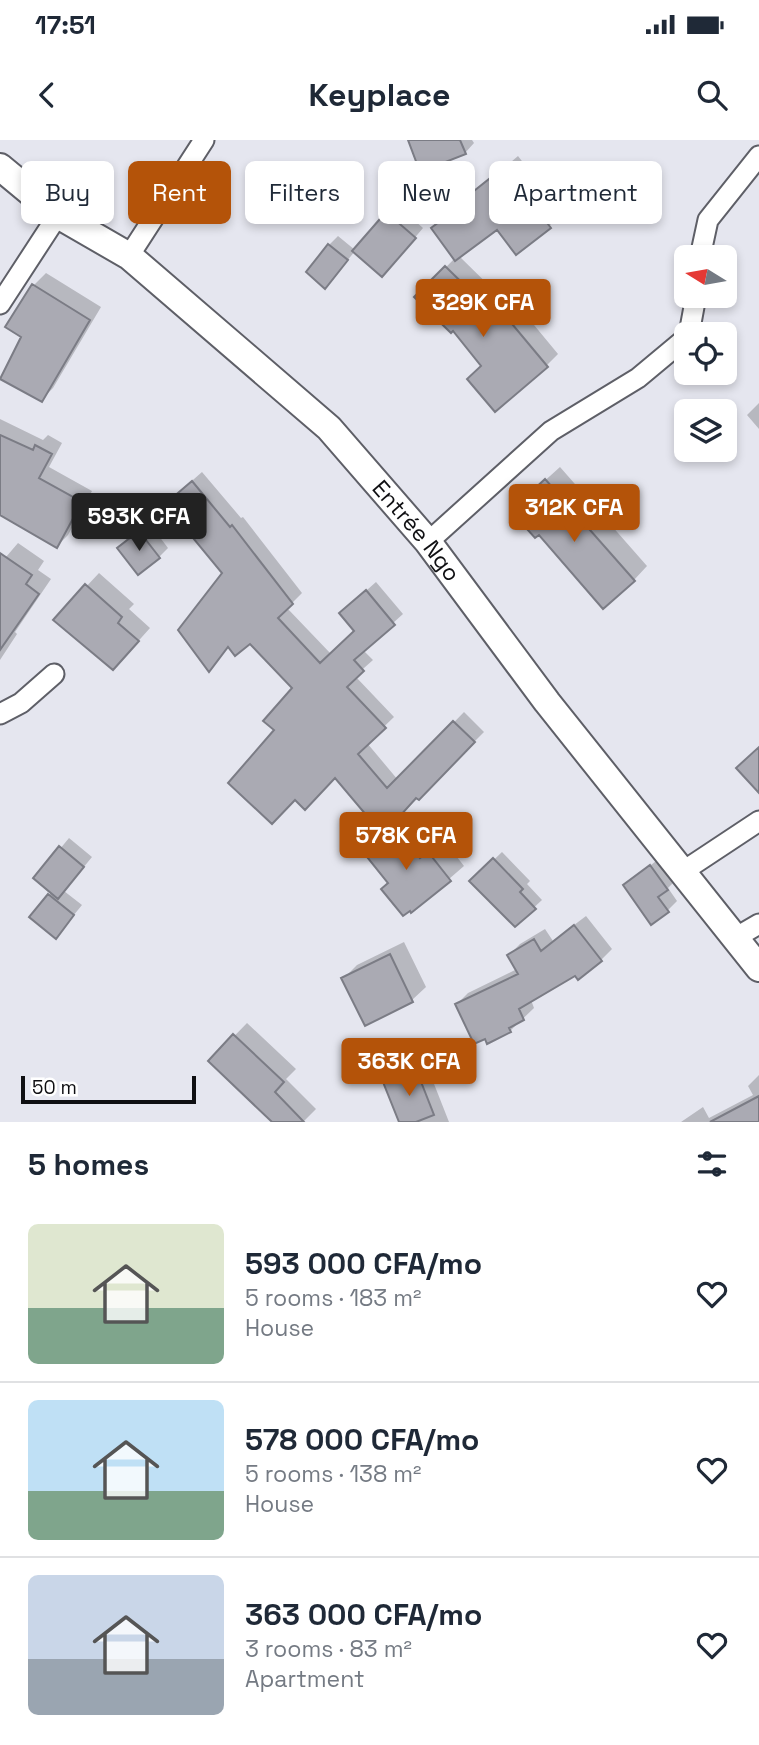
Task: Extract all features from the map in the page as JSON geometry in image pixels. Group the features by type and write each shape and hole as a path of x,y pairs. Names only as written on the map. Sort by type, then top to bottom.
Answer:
{"street":[{"path":"129,256 204,140"},
{"path":"703,245 708,220 759,156"},
{"name":"Entrée Ngo","path":"0,167 21,184"},
{"path":"0,304 52,224"},
{"name":"Entrée Ngo","path":"74,224 129,256 329,428 428,542 547,702 759,968"},
{"path":"428,542 551,431 638,378 674,347"},
{"path":"0,714 21,703 54,674"},
{"path":"682,872 759,821"},
{"path":"735,938 759,924"}],"building":[{"path":"408,140 460,140 466,154 448,161 416,161"},
{"path":"489,179 489,224 548,224 551,228 516,255 497,230 455,261 431,228 436,224 475,224 475,190"},
{"path":"378,221 378,224 400,224 416,238 382,277 352,251"},
{"path":"328,244 348,260 325,289 306,272"},
{"path":"445,266 497,317 502,312 548,367 495,412 467,379 481,366 453,331 451,333 414,297"},
{"path":"32,284 90,320 42,402 0,379 21,337 5,327"},
{"path":"0,435 33,450 35,445 52,454 39,478 82,502 57,548 0,515"},
{"path":"545,479 635,581 603,609 539,535 535,538 518,519 521,516 514,508"},
{"path":"192,481 230,527 232,525 293,604 278,618 320,663 354,631 339,613 366,590 395,625 354,660 364,671 347,687 386,728 358,754 387,788 453,721 475,742 419,800 416,798 383,835 335,778 305,810 295,800 272,824 228,783 274,730 263,721 292,688 250,644 235,656 228,647 209,672 178,630 222,573 165,504"},
{"path":"139,531 160,558 138,575 117,548"},
{"path":"0,553 32,575 26,584 39,594 0,650"},
{"path":"85,584 122,617 118,623 139,641 113,670 53,620"},
{"path":"759,747 759,793 736,768"},
{"path":"396,827 420,858 428,852 451,881 411,913 410,911 403,916 381,889 388,883 363,852"},
{"path":"59,846 84,867 58,899 33,878"},
{"path":"493,858 523,889 520,892 536,909 515,927 469,881"},
{"path":"650,865 668,890 658,897 669,912 651,925 623,885"},
{"path":"48,894 74,915 56,939 29,917"},
{"path":"574,925 602,961 578,980 575,976 519,1009 524,1020 509,1028 511,1032 487,1044 485,1039 474,1044 455,1004 518,974 507,955 534,939 541,951"},
{"path":"390,954 413,1002 365,1026 341,978"},
{"path":"233,1034 284,1082 275,1092 304,1122 272,1122 208,1061"},
{"path":"416,1069 434,1115 416,1122 399,1122 383,1082"},
{"path":"759,1096 759,1122 710,1122"}]}
